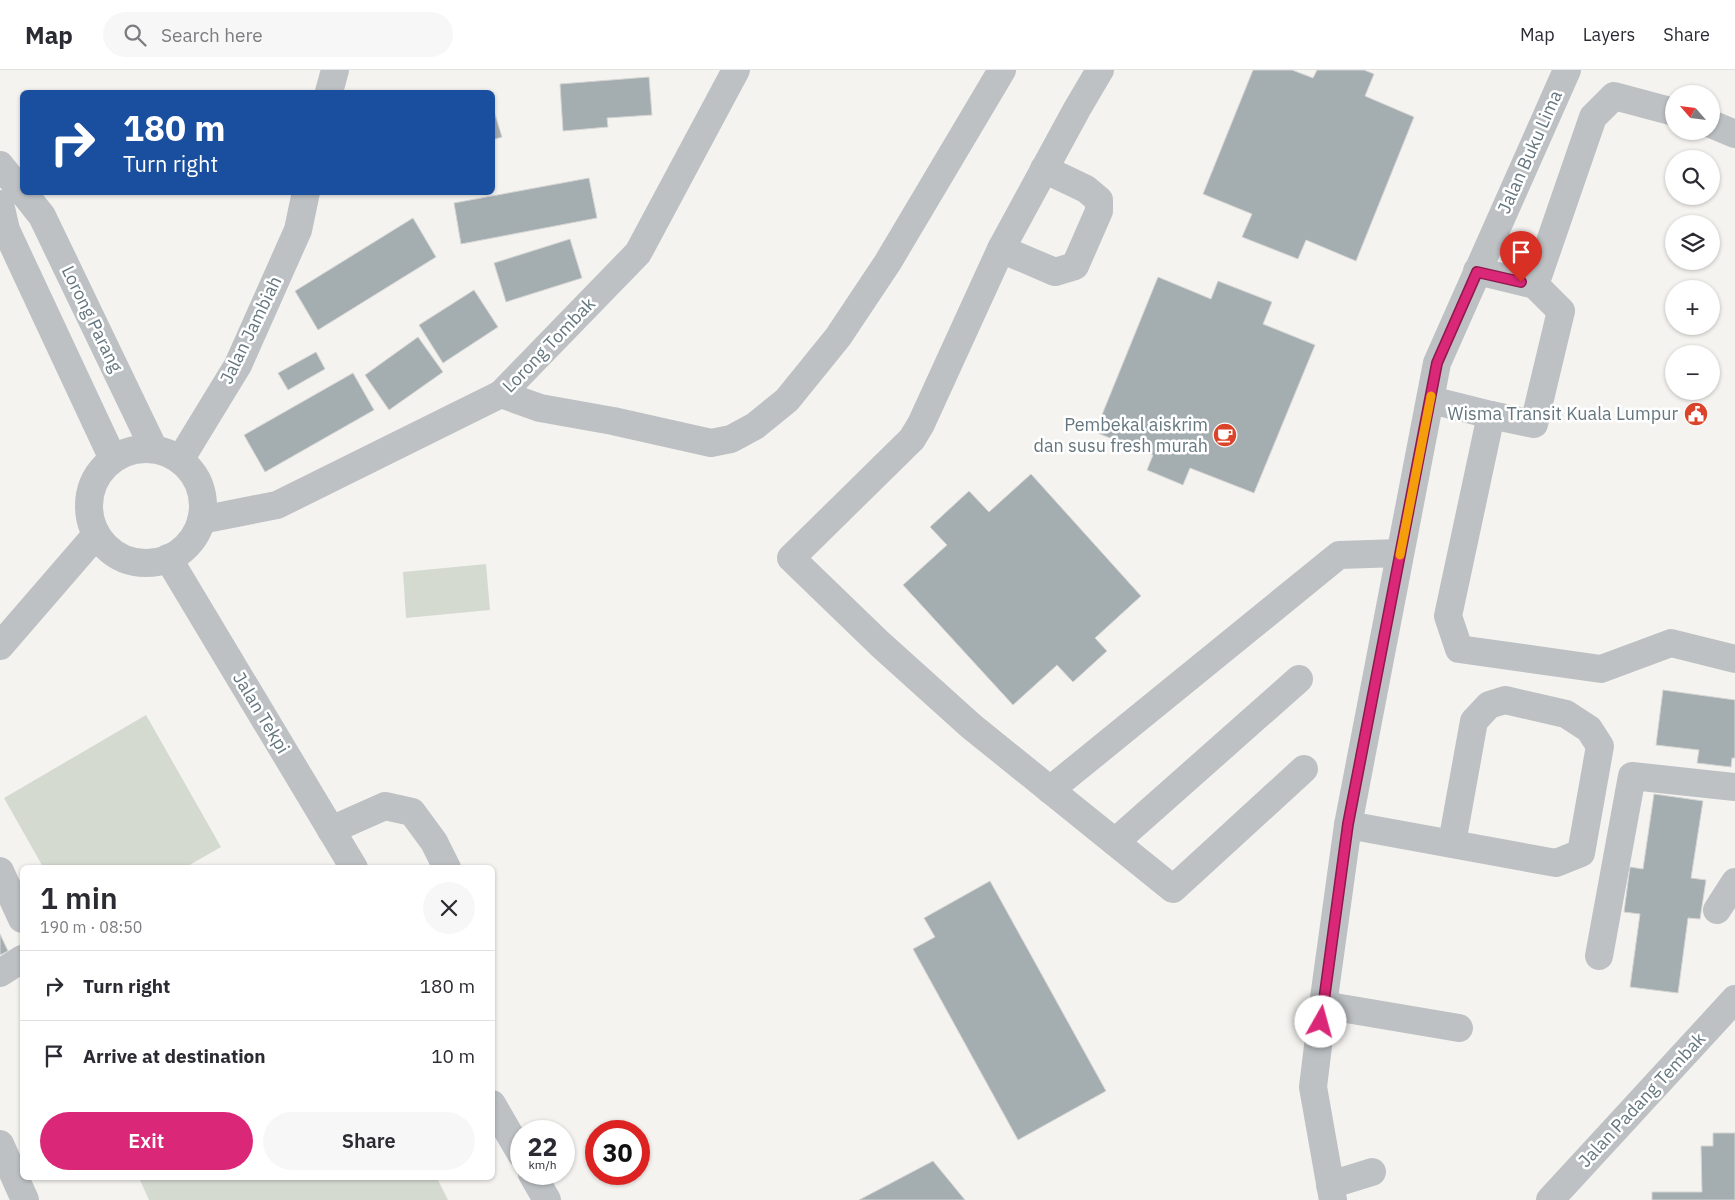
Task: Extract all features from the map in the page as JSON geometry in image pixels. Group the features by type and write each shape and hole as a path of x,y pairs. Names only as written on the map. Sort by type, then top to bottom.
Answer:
{"street":[{"path":"330,90 335,70"},
{"name":"Lorong Tombak","path":"201,520 277,505 502,394 638,253 736,70"},
{"path":"502,394 540,408 712,442 731,439 755,426 787,400 838,337 888,262 1002,70"},
{"path":"1100,70 1076,108 1001,249 921,424 912,439 792,558 880,644 971,726 1174,889 1304,769"},
{"name":"Jalan Buku Lima","path":"1332,1193 1314,1087 1323,1005 1348,824 1437,363 1567,70"},
{"path":"1535,286 1592,117 1614,96 1665,110"},
{"path":"1720,128 1735,134"},
{"name":"Lorong Parang","path":"0,165 20,188"},
{"path":"1001,249 1055,272 1075,266 1099,211 1099,200 1086,189 1044,169"},
{"name":"Lorong Parang","path":"25,195 42,216 154,449"},
{"name":"Jalan Jambiah","path":"180,460 238,365 298,230 305,195"},
{"path":"0,204 6,230 113,459"},
{"path":"1431,400 1534,424 1561,311 1535,286 1477,272"},
{"path":"1491,415 1448,616 1459,649 1601,669 1671,643 1735,659"},
{"path":"154,449 168,453 180,460 192,472 200,487 203,503 201,520 194,536 183,549 168,558 152,563 136,563 120,558 106,548 96,535 90,519 88,502 92,485 101,471 113,459 126,452 154,449"},
{"path":"0,646 96,535"},
{"path":"1050,790 1339,555 1400,553"},
{"name":"Jalan Tekpi","path":"168,558 352,865"},
{"path":"1115,842 1299,679"},
{"path":"1348,824 1452,844 1556,863 1581,853 1600,746 1589,729 1566,714 1505,700 1489,705 1474,721 1452,844"},
{"path":"1599,956 1632,776 1735,787"},
{"path":"331,830 385,806 412,812 434,842 446,865"},
{"path":"0,871 20,915"},
{"path":"1717,910 1735,882"},
{"path":"0,973 20,960"},
{"name":"Jalan Padang Tembak","path":"1550,1200 1735,1000"},
{"path":"1323,1005 1459,1028"},
{"path":"495,1109 510,1135"},
{"path":"0,1144 25,1200"},
{"path":"1332,1193 1372,1172"},
{"path":"539,1185 548,1200"}],"shaded area":[{"path":"486,564 490,610 406,618 403,572"},
{"path":"146,715 221,847 190,865 42,865 4,798"},
{"path":"140,1180 438,1180 448,1200 149,1200"}],"building":[{"path":"1253,70 1292,70 1313,78 1317,70 1364,70 1374,74 1365,96 1414,117 1356,261 1306,240 1298,259 1242,237 1252,214 1203,194"},
{"path":"649,77 652,115 607,118 608,127 563,131 560,84"},
{"path":"495,115 502,137 495,139"},
{"path":"589,178 597,218 461,244 454,203"},
{"path":"413,218 436,257 318,330 295,291"},
{"path":"570,239 582,278 506,302 494,263"},
{"path":"1158,277 1211,299 1218,281 1272,302 1263,324 1315,345 1254,493 1190,468 1183,485 1147,470 1153,455 1095,432"},
{"path":"474,290 498,327 443,363 419,325"},
{"path":"418,337 443,372 389,410 365,375"},
{"path":"316,352 325,369 288,390 278,373"},
{"path":"353,373 374,410 265,472 244,435"},
{"path":"1031,474 1141,596 1095,638 1107,651 1073,682 1057,665 1013,705 903,585 947,545 930,527 969,491 989,512"},
{"path":"1663,690 1735,700 1735,758 1732,758 1731,767 1697,763 1699,750 1656,745"},
{"path":"1654,794 1703,801 1691,878 1706,880 1700,919 1688,918 1678,993 1630,987 1640,914 1624,912 1630,867 1643,869"},
{"path":"990,881 1106,1091 1018,1140 913,949 935,937 924,918"},
{"path":"0,934 8,951 0,955"},
{"path":"1713,1133 1735,1133 1735,1200 1652,1200 1652,1192 1702,1192 1701,1146 1713,1146"},
{"path":"933,1161 965,1200 859,1200"}],"slow traffic":[{"path":"1400,555 1431,396"}],"place":[{"name":"Wisma Transit Kuala Lumpur","path":"1696,414"},
{"name":"Pembekal aiskrim dan susu fresh murah","path":"1225,435"}],"route":[{"path":"1321,1022 1348,824 1437,363 1477,272 1521,282"}]}
